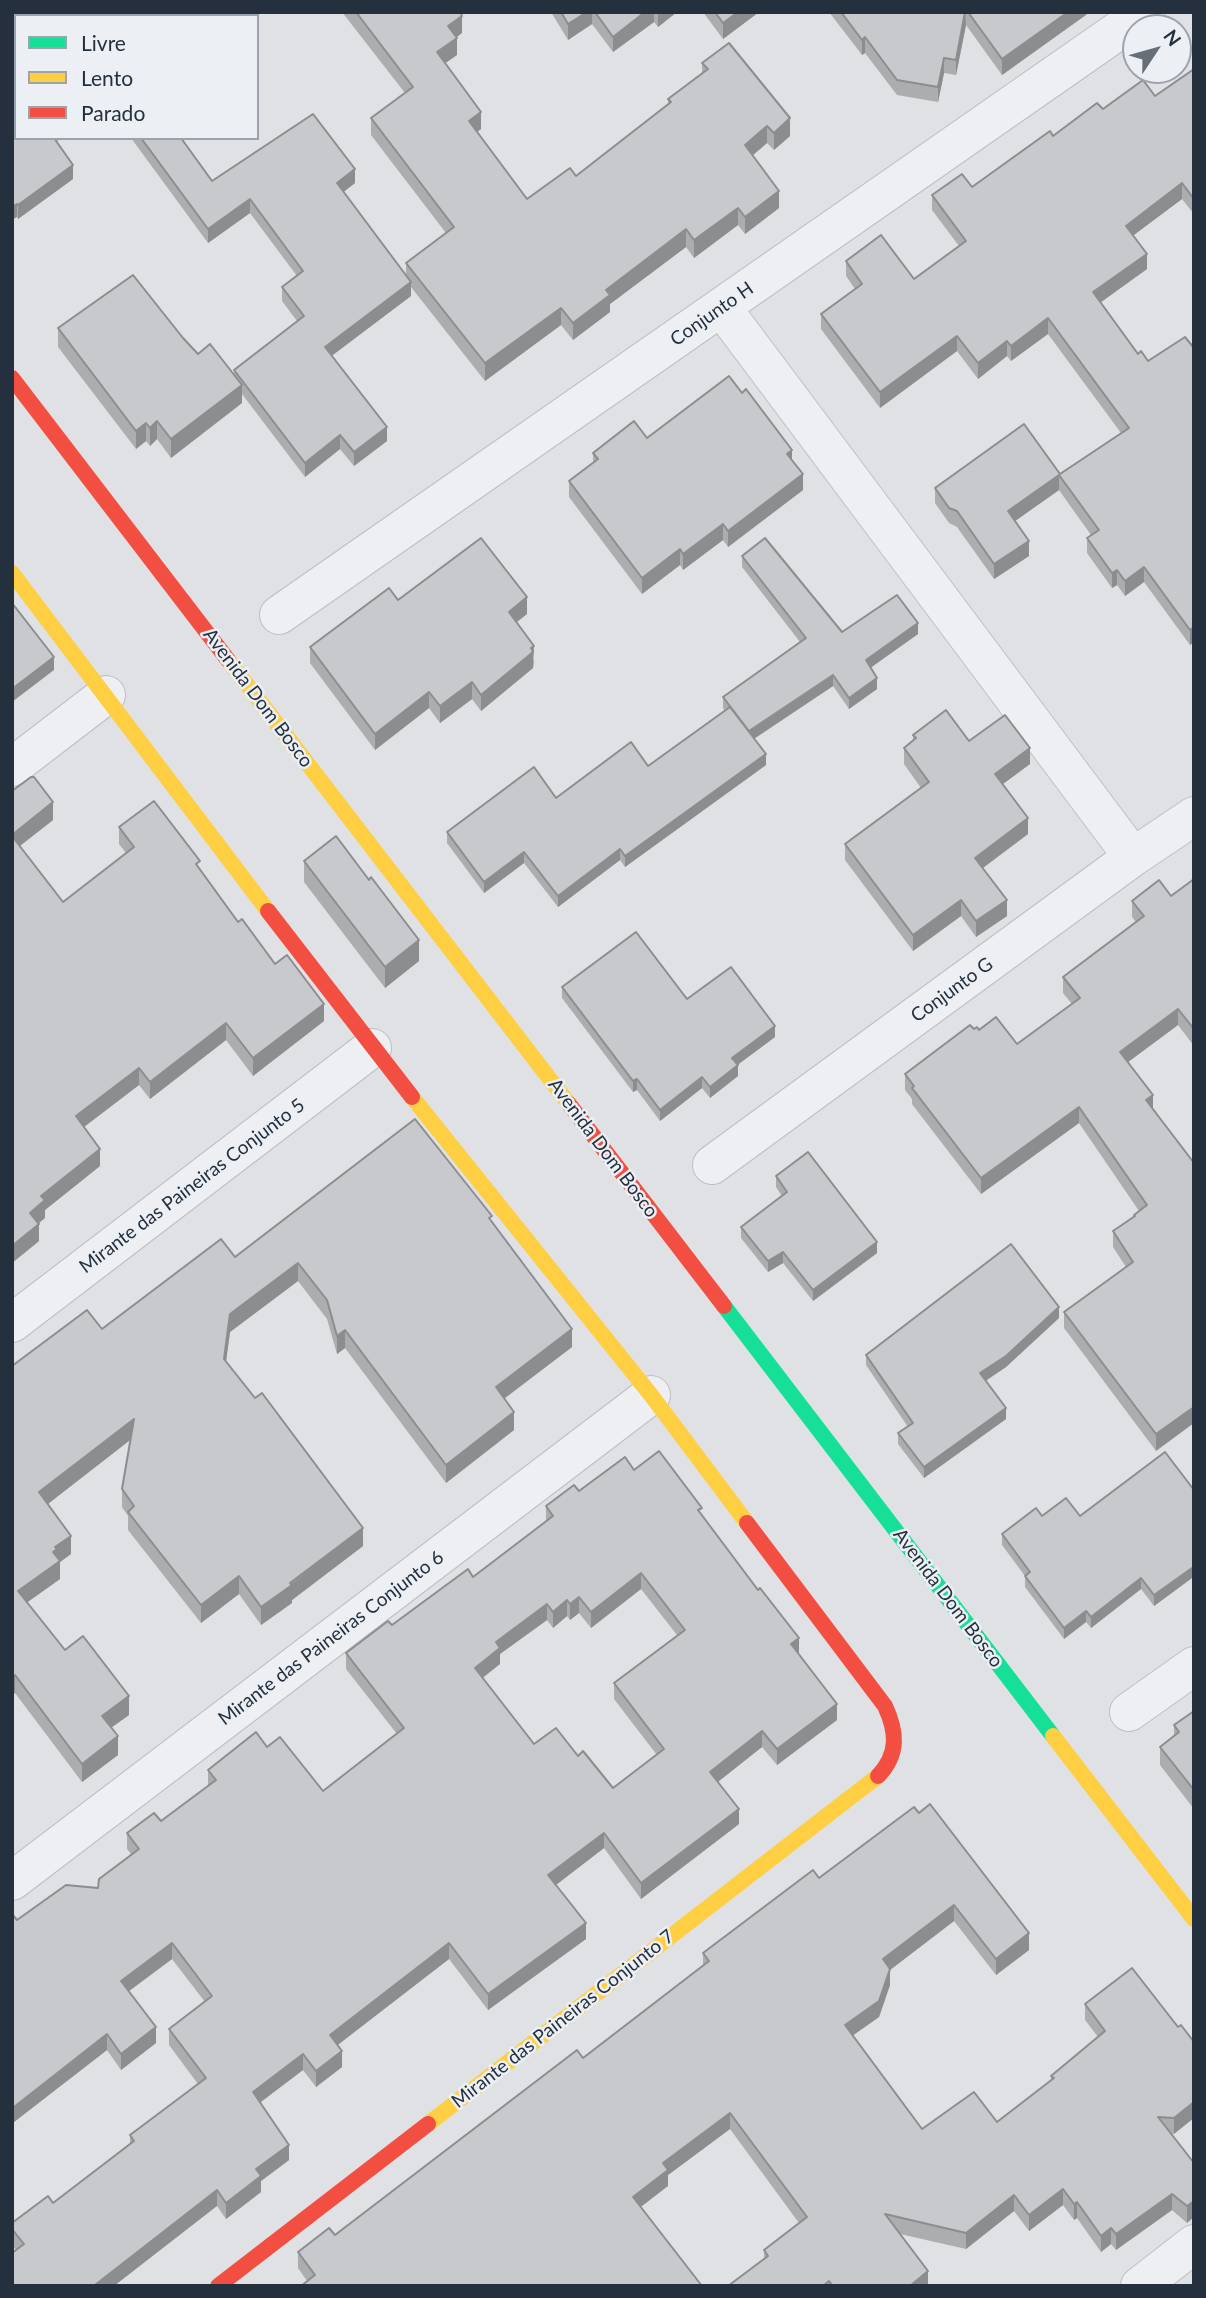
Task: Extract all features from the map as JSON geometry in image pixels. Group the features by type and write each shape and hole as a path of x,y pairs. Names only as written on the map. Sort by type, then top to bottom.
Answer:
{"street":[{"name":"Conjunto H","path":"279,615 1145,12"},
{"path":"722,307 1133,857"},
{"name":"Avenida Dom Bosco","path":"12,377 1194,1919"},
{"path":"12,573 373,1048 650,1395"},
{"path":"12,767 106,695"},
{"name":"Conjunto G","path":"712,1165 1133,857 1194,816"},
{"name":"Mirante das Paineiras Conjunto 5","path":"12,1323 373,1048"},
{"name":"Mirante das Paineiras Conjunto 7","path":"218,2286 880,1775 891,1762 896,1744 894,1725 885,1706 650,1395"},
{"name":"Mirante das Paineiras Conjunto 6","path":"12,1881 650,1395"},
{"path":"1129,1712 1194,1666"},
{"path":"1140,2286 1194,2244"}],"building":[{"path":"12,12 14,140 55,140 73,165 12,207"},
{"path":"212,12 213,14 20,14"},
{"path":"356,12 460,12 462,16 448,26 457,38 437,52 481,112 469,121 527,199 570,168 576,176 671,102 668,99 708,69 702,63 729,43 790,118 774,133 767,126 745,145 779,191 745,217 738,208 694,240 686,229 606,290 610,295 573,323 561,308 485,363 406,263 454,227 371,118 413,87"},
{"path":"561,12 587,12 568,24"},
{"path":"595,12 645,12 613,37"},
{"path":"715,12 738,12 723,23"},
{"path":"841,12 965,12 956,60 944,58 938,87 897,80 865,37 862,40"},
{"path":"968,12 1068,12 1002,59"},
{"path":"1194,69 1194,199 1182,183 1126,226 1147,254 1093,292 1138,354 1141,351 1148,361 1185,337 1194,348 1194,627 1190,630 1144,567 1125,581 1117,570 1112,573 1087,538 1099,530 1059,475 1008,511 1029,541 994,564 957,511 949,508 935,488 1024,424 1060,474 1129,428 1048,318 1011,346 1007,341 978,363 957,336 880,392 821,314 862,284 846,261 881,235 914,279 966,241 932,195 962,174 972,187 1050,131 1053,136 1097,103 1103,109 1137,84 1146,84 1155,96 1172,84 1192,84"},
{"path":"313,114 355,169 337,183 411,282 325,347 387,427 354,452 340,435 305,463 234,370 304,316 282,287 303,271 250,199 208,229 142,140 182,140 212,181"},
{"path":"133,275 198,354 210,344 242,385 171,439 157,421 150,428 146,423 136,431 58,328"},
{"path":"729,376 742,393 746,389 792,450 787,454 803,474 728,531 723,524 683,554 680,549 642,578 569,481 598,459 593,453 634,421 647,438"},
{"path":"481,538 527,597 509,612 534,646 531,648 533,652 481,695 472,682 440,706 429,692 375,734 310,647 389,588 398,600"},
{"path":"765,538 842,632 897,595 918,623 866,660 877,678 849,698 833,675 749,731 723,697 806,638 742,556"},
{"path":"12,603 54,657 12,689"},
{"path":"730,707 766,754 625,856 620,849 558,896 524,852 484,882 447,832 534,767 556,798 631,742 648,766"},
{"path":"946,710 969,741 1005,715 1030,748 995,774 1028,818 975,858 1007,900 976,921 961,900 913,935 845,844 929,782 904,748 916,738 913,735"},
{"path":"34,777 53,802 12,835 12,791"},
{"path":"154,801 200,861 196,864 238,922 242,919 275,964 287,955 324,1004 253,1058 226,1023 150,1082 139,1068 76,1116 100,1149 41,1196 45,1200 30,1213 39,1224 12,1246 12,836 63,902 134,847 119,827"},
{"path":"336,836 419,940 385,967 304,861"},
{"path":"1194,879 1194,1029 1178,1009 1120,1052 1153,1095 1146,1100 1194,1163 1194,1407 1156,1434 1064,1312 1133,1262 1113,1231 1147,1205 1079,1107 981,1178 912,1088 914,1086 905,1074 970,1025 979,1030 996,1017 1017,1044 1080,998 1063,977 1144,916 1132,901 1159,880 1171,896"},
{"path":"636,932 687,999 731,967 775,1026 732,1058 738,1065 710,1087 702,1077 660,1110 637,1079 633,1081 562,987"},
{"path":"415,1119 492,1216 489,1218 572,1329 496,1387 514,1412 446,1465 345,1330 337,1336 327,1300 298,1263 230,1314 224,1359 255,1398 262,1393 363,1528 261,1607 239,1576 201,1605 128,1512 134,1506 122,1489 134,1419 39,1492 71,1536 55,1547 57,1549 53,1552 60,1561 18,1591 65,1650 83,1636 129,1696 102,1716 118,1736 82,1764 15,1675 12,1677 12,1366 87,1310 102,1329 221,1239 235,1257"},
{"path":"808,1152 877,1242 813,1290 783,1252 768,1261 741,1227 787,1192 776,1176"},
{"path":"1011,1244 1059,1307 1006,1356 980,1373 1006,1408 924,1467 898,1433 913,1423 866,1355"},
{"path":"659,1451 702,1508 698,1510 758,1590 760,1588 799,1638 791,1644 837,1704 777,1749 762,1731 710,1772 739,1809 641,1883 604,1833 548,1875 586,1923 488,1994 449,1943 330,2035 342,2051 316,2071 303,2054 253,2092 289,2145 256,2169 261,2176 226,2203 217,2190 96,2286 12,2286 12,2253 24,2244 12,2229 12,2223 48,2196 53,2203 134,2141 130,2135 206,2078 169,2029 212,1996 172,1943 121,1981 156,2027 121,2054 107,2034 14,2107 12,1914 17,1920 66,1885 98,1888 99,1879 139,1849 127,1833 154,1813 161,1821 216,1780 208,1770 256,1732 267,1747 280,1737 323,1791 404,1728 346,1653 388,1621 392,1625 468,1569 473,1577 553,1516 546,1506 574,1485 579,1491 625,1457 634,1470","holes":["641,1573 685,1630 614,1683 664,1749 613,1788 583,1751 578,1756 556,1728 534,1744 475,1668 500,1648 496,1642 547,1604 553,1612 567,1600 570,1604 579,1597 591,1612"]},
{"path":"1165,1452 1194,1490 1194,1570 1192,1568 1154,1595 1141,1578 1091,1617 1086,1611 1064,1628 1025,1576 1030,1572 1002,1534 1036,1508 1042,1516 1066,1498 1080,1516"},
{"path":"1194,1711 1194,1790 1160,1747 1179,1732 1174,1725"},
{"path":"930,1804 1029,1933 996,1959 954,1905 883,1959 890,1969 879,2001 845,2025 922,2129 974,2092 997,2122 1054,2078 1051,2076 1105,2031 1085,2004 1132,1968 1178,2027 1181,2025 1194,2042 1194,2102 1174,2118 1158,2117 1194,2163 1194,2201 1187,2206 1172,2194 1116,2234 1111,2228 1101,2236 1077,2202 1074,2204 1063,2189 1029,2215 1014,2195 966,2233 885,2214 928,2271 910,2286 833,2286 829,2281 823,2286 728,2286 768,2256 764,2250 807,2217 730,2113 663,2163 668,2170 633,2197 702,2286 301,2286 315,2275 298,2252 329,2228 335,2235 577,2050 583,2058 709,1961 703,1953 813,1870 819,1878 914,1807 919,1813"}],"traffic: fast":[{"path":"724,1306 1053,1736"}],"traffic: slow":[{"path":"12,573 268,911"},
{"path":"228,660 569,1104"},
{"path":"412,1097 651,1395 747,1523"},
{"path":"1053,1736 1194,1919"},
{"path":"428,2124 878,1776"}],"traffic: jam":[{"path":"12,378 228,660"},
{"path":"268,911 412,1097"},
{"path":"569,1104 724,1306"},
{"path":"747,1523 885,1706 892,1725 894,1742 890,1759 878,1776"},
{"path":"218,2286 428,2124"}]}
